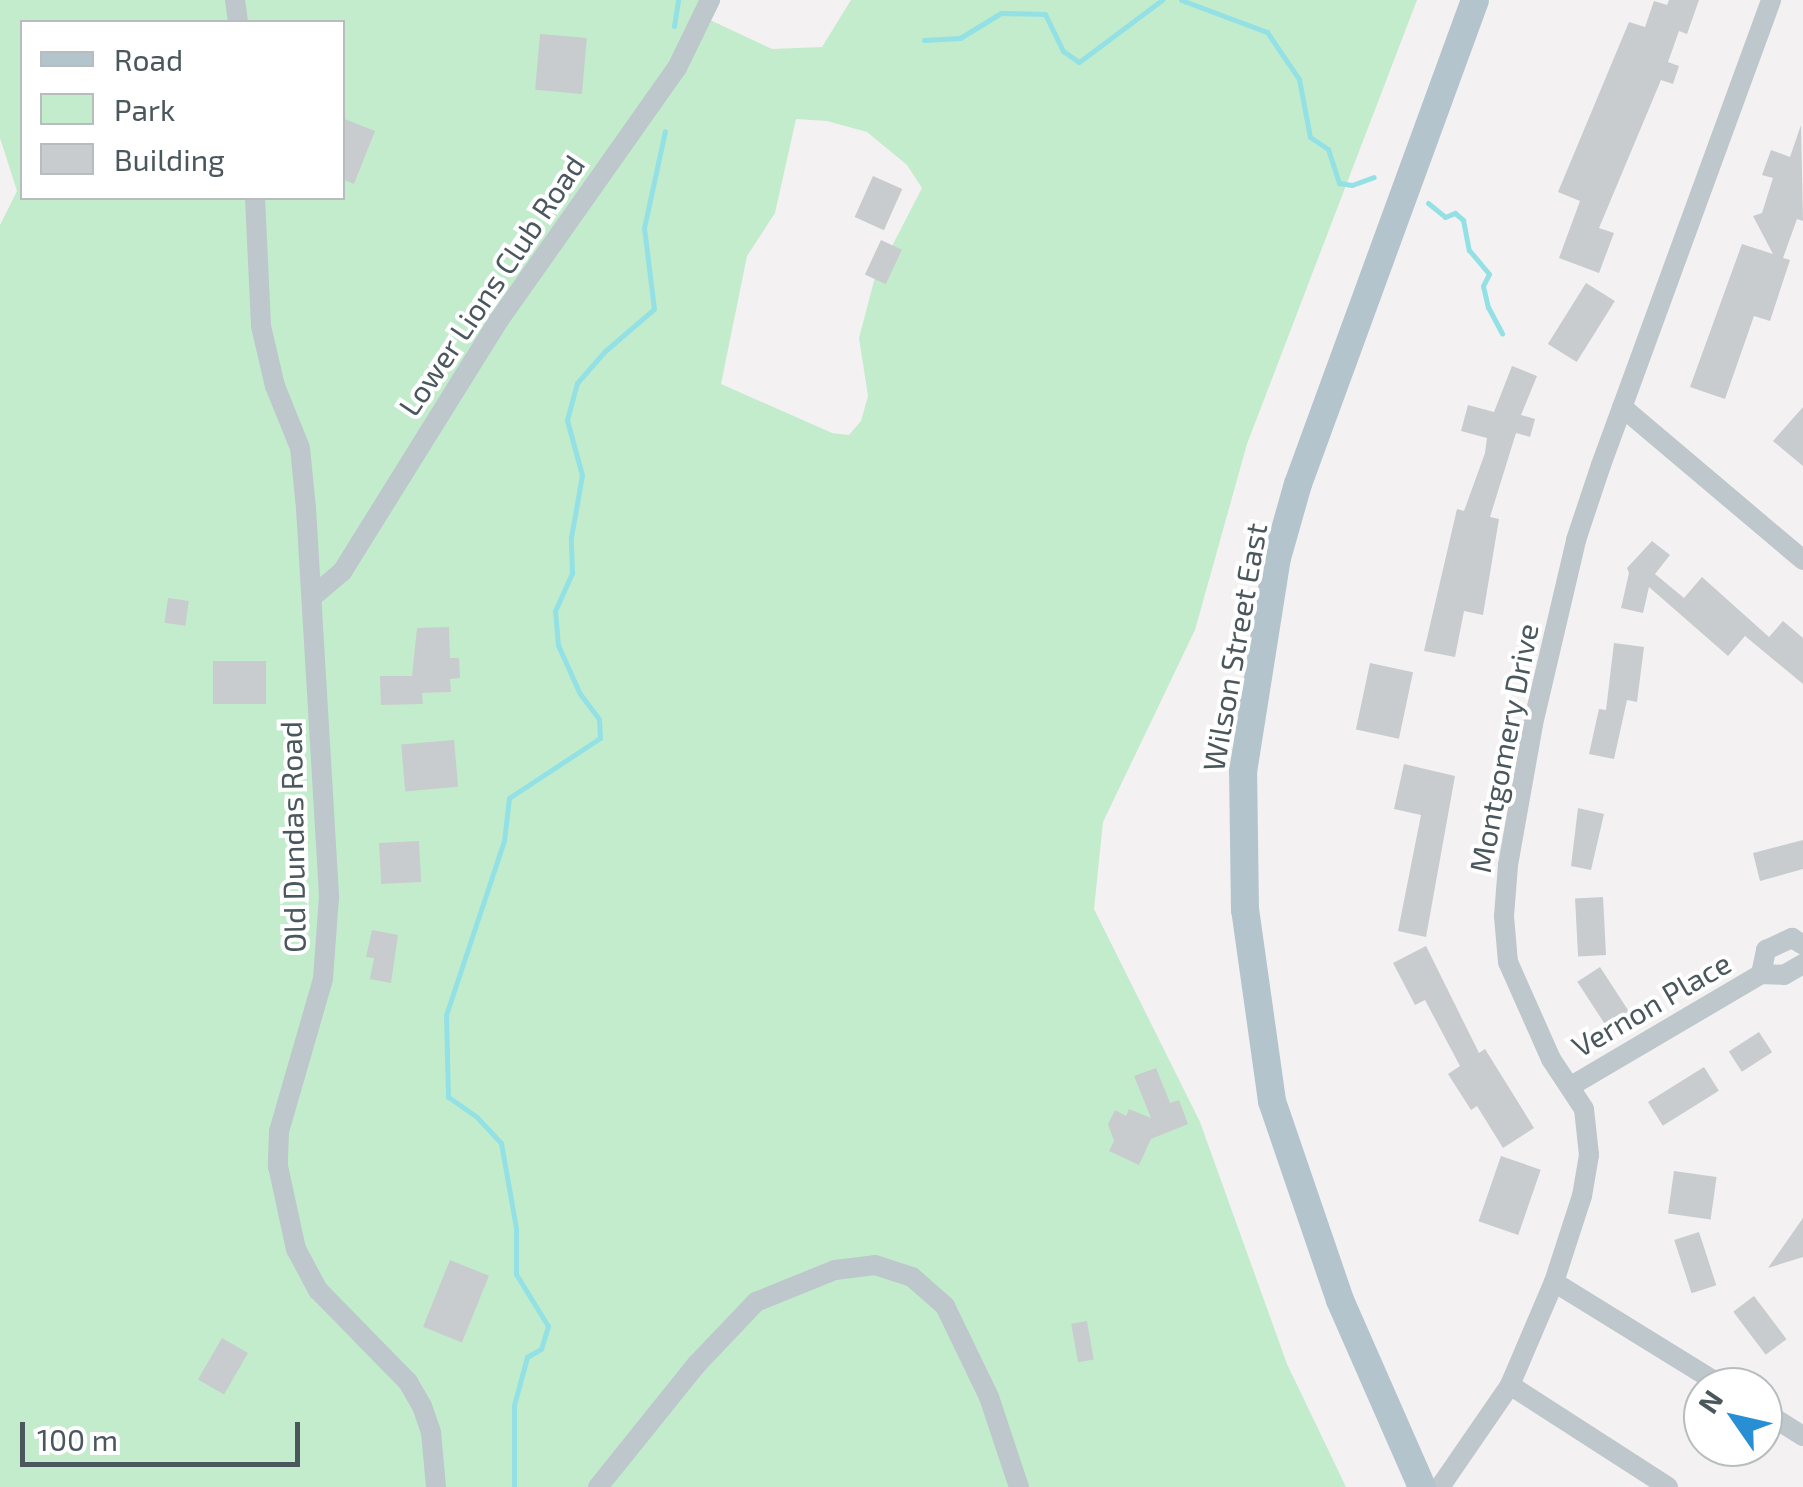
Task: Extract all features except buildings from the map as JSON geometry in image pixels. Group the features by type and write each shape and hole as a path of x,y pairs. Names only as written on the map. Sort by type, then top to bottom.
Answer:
{"main road":[{"name":"Wilson Street East","path":"1422,1487 1340,1300 1272,1101 1246,910 1243,772 1277,558 1298,484 1475,0"}],"street":[{"name":"Lower Lions Club Road","path":"312,597 342,572 499,320 677,68 710,0"},
{"name":"Montgomery Drive","path":"1440,1487 1510,1385 1554,1282 1582,1196 1589,1155 1584,1109 1551,1058 1508,962 1504,916 1533,724 1576,540 1772,0"},
{"name":"Old Dundas Road","path":"254,200 261,326 276,386 300,448 328,836 328,942 322,980 279,1131 278,1166 296,1249 318,1290 408,1382 422,1406 431,1432 436,1487"},
{"path":"1622,407 1803,560"},
{"name":"Vernon Place","path":"1760,974 1766,950 1792,938 1803,945"},
{"name":"Vernon Place","path":"1571,1086 1760,974 1784,975 1803,964"},
{"path":"598,1487 697,1364 756,1302 835,1270 874,1265 912,1277 945,1306 989,1397 1019,1487"},
{"path":"1554,1282 1692,1367"},
{"path":"1510,1385 1668,1487"}],"green space":[{"path":"0,0 699,0 708,19 772,49 822,47 851,0 1417,0 1247,444 1195,630 1103,822 1094,909 1200,1122 1287,1364 1346,1487 0,1487 0,225 17,191 0,138","holes":["796,119 827,121 867,132 907,165 922,188 874,281 859,338 868,396 861,421 849,435 832,433 721,384 747,256 775,213"]}],"waterway":[{"path":"674,26 678,0"},
{"path":"924,40 960,38 1001,13 1045,14 1063,51 1079,62 1162,0"},
{"path":"1181,0 1267,32 1299,79 1310,137 1328,149 1339,183 1352,185 1374,177"},
{"path":"514,1487 514,1405 527,1357 541,1349 548,1326 516,1274 516,1228 501,1143 477,1117 448,1097 446,1015 504,841 509,798 600,738 599,719 580,694 558,645 555,611 572,573 571,537 582,475 567,420 577,383 604,352 654,309 644,228 665,131"},
{"path":"1428,203 1445,217 1455,213 1463,220 1469,250 1489,274 1483,286 1488,307 1502,333"}]}
